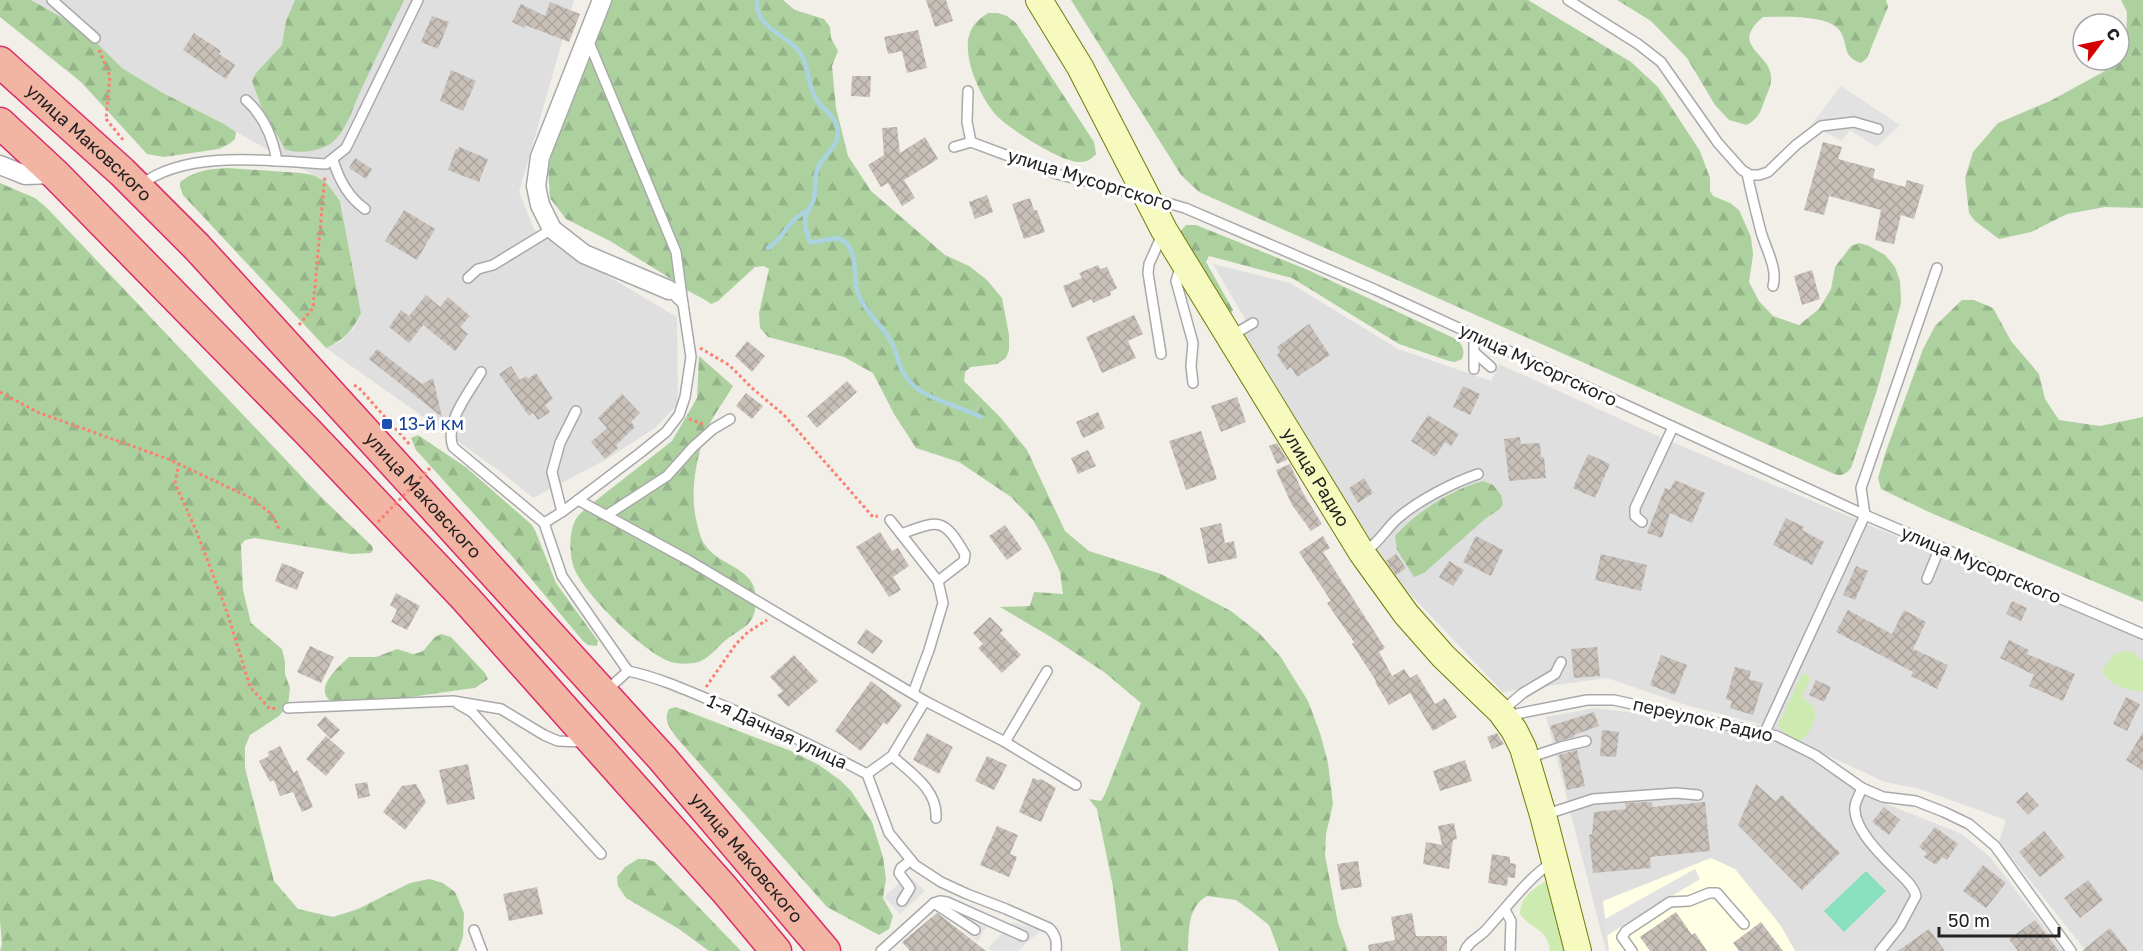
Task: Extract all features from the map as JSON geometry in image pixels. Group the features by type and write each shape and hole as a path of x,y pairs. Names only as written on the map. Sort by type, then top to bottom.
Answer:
{"highway":[{"name":"улица Маковского","path":"0,62 130,180 197,247 662,758 825,951"},
{"name":"улица Маковского","path":"0,123 55,174 308,432 466,599 725,890 776,951"},
{"path":"87,207 130,180"}],"main road":[{"name":"улица Радио","path":"1039,0 1090,86 1164,230 1362,554 1406,614 1443,656 1503,714 1514,730 1526,759 1543,815 1578,951"}],"street":[{"path":"602,0 540,157 536,186 540,205 552,229 584,254 669,290"},
{"path":"0,165 25,175 55,174"}],"lane":[{"path":"130,180 152,176 173,168 233,159 329,162 346,148 418,0"},
{"path":"1568,0 1638,44 1661,62 1713,136 1747,173 1772,264 1773,286"},
{"path":"54,1 95,38"},
{"path":"544,523 562,512 666,432 679,415 685,398 691,357 676,252 587,39"},
{"path":"954,147 971,142 967,122 968,91"},
{"path":"246,100 257,109 268,130 277,161"},
{"path":"1747,173 1759,176 1768,172 1796,145 1821,126 1854,122 1878,129"},
{"name":"улица Мусоргского","path":"971,142 1058,174 1147,197 1196,213 1376,290 1864,515 2143,634"},
{"path":"329,162 348,192 365,209"},
{"path":"468,278 478,269 493,265 552,229"},
{"path":"1161,354 1148,273 1149,264 1164,230"},
{"path":"1183,260 1176,281 1192,343 1193,383"},
{"path":"1765,732 1864,515 1861,488 1937,268"},
{"path":"669,290 683,304"},
{"path":"1229,337 1253,323"},
{"path":"1474,336 1474,369"},
{"path":"1474,352 1491,367"},
{"path":"481,372 452,425 450,438 453,447 544,523 562,576 628,671 603,693"},
{"path":"562,512 552,472 560,443 576,411"},
{"path":"607,515 667,476 680,459 713,429 730,419"},
{"path":"1642,522 1635,516 1635,508 1673,427"},
{"path":"1362,554 1372,548 1396,520 1410,509 1462,479 1478,474"},
{"path":"578,500 688,560 925,701 1005,742 1076,785"},
{"path":"890,520 938,581 943,603 913,693"},
{"path":"902,534 926,525 942,524 951,530 965,554 964,561 938,581"},
{"path":"1927,579 1940,547"},
{"path":"1503,714 1523,693 1548,680 1559,668 1561,662"},
{"name":"1-я Дачная улица","path":"628,671 645,674 699,695 792,736 867,774 892,756 925,701"},
{"path":"1005,742 1047,671"},
{"name":"переулок Радио","path":"1503,714 1587,700 1614,700 1777,736 1815,755 1862,789 1883,797 1916,801 1969,824 1986,836 2071,951"},
{"path":"453,701 472,712 601,854"},
{"path":"288,708 379,706 453,701 501,709 558,741 594,742"},
{"path":"1526,759 1586,741"},
{"path":"892,756 925,785 934,803 936,818"},
{"path":"867,774 890,833 910,860 941,882 1049,928 1054,933 1057,942 1056,951"},
{"path":"1862,789 1855,805 1858,825 1876,849 1916,892 1900,926 1880,951"},
{"path":"1543,815 1593,799 1676,793 1698,795"},
{"path":"902,901 910,888 899,873 910,860"},
{"path":"1465,951 1467,945 1505,910 1538,872 1554,862"},
{"path":"1632,951 1622,937 1626,931 1670,902 1689,901 1710,892 1717,893 1744,924"},
{"path":"881,951 934,903 940,901 1023,936"},
{"path":"934,903 975,930"},
{"path":"1505,910 1510,921 1510,951"},
{"path":"474,930 482,951"}],"path":[{"path":"95,38 110,76 106,119"},
{"path":"295,329 313,308 329,162"},
{"path":"690,345 706,350 729,365 784,415 873,517 885,517 890,520"},
{"path":"0,392 38,412 179,464 251,498 269,512 279,530"},
{"path":"679,415 713,429"},
{"path":"179,464 175,483 198,535 224,605 250,687 270,709 288,708"},
{"path":"378,522 430,468"},
{"path":"699,695 717,673 724,658 748,632 766,621 791,622"}],"shaded area":[{"path":"31,0 574,0 519,192 534,229 577,258 677,317 678,404 655,428 607,459 533,498 505,475 326,348 340,342 354,328 361,313 340,201 326,182 224,124 163,93 122,68 84,30"},
{"path":"1841,86 1900,125 1876,147 1850,130 1842,141 1811,125"},
{"path":"1213,264 1290,283 1398,349 1491,381 1499,364 1660,437 2143,640 2143,951 2086,951 1999,842 2006,820 1920,789 1885,782 1759,724 1686,705 1607,678 1503,692 1394,577 1241,337 1252,331"},
{"path":"1594,708 1739,725 1775,737 1889,805 1962,834 1990,857 2063,951 1606,951 1546,717"},
{"path":"1711,858 1735,869 1781,926 1795,951 1609,951 1603,901"},
{"path":"1695,869 1700,879 1606,936 1605,919"},
{"path":"908,875 925,891 900,914 884,897"},
{"path":"948,908 986,927 978,942 943,914"},
{"path":"1013,922 1041,930 1018,951 992,951 988,948"}],"green space":[{"path":"0,0 31,0 84,30 122,68 163,93 224,124 236,132 235,139 219,149 164,157 147,154 81,82 0,17"},
{"path":"295,0 404,0 342,131 329,144 317,150 303,152 285,149 261,106 252,81 256,73 282,45 286,21"},
{"path":"609,0 783,0 795,10 824,19 830,27 831,38 838,51 832,66 836,108 848,156 871,191 945,255 969,266 987,280 1002,298 1009,335 1009,350 1006,358 997,364 971,367 965,372 964,381 1001,418 1027,450 1065,531 1089,551 1161,574 1231,611 1260,634 1280,656 1308,701 1328,763 1333,804 1326,834 1325,855 1338,923 1348,951 1279,951 1269,925 1250,910 1236,900 1207,896 1200,901 1192,913 1188,951 1121,951 1113,887 1097,809 1089,799 1101,801 1105,794 1141,703 1104,672 1000,607 1030,606 1034,592 1063,594 1060,572 1033,520 1011,497 959,462 916,448 894,414 873,373 844,357 768,337 760,328 759,313 769,269 764,266 755,267 718,301 711,304 610,241 566,219 550,198 548,169 555,140"},
{"path":"1071,0 1528,0 1631,62 1658,87 1700,151 1710,178 1710,191 1713,196 1730,203 1739,210 1751,237 1753,255 1749,282 1759,301 1773,316 1799,325 1819,309 1831,289 1835,267 1851,246 1859,243 1869,246 1885,255 1895,267 1900,281 1901,303 1878,387 1851,468 1843,475 1832,473 1199,192 1181,175"},
{"path":"1617,0 1886,0 1888,7 1867,58 1861,63 1848,53 1840,31 1826,22 1792,17 1763,17 1753,27 1750,42 1769,68 1771,82 1759,114 1747,125 1729,120 1715,105 1687,58 1651,21"},
{"path":"2121,0 2143,0 2143,208 2105,207 2067,214 2031,232 1999,239 1975,221 1969,213 1965,178 1973,152 1998,123 2050,101 2103,72 2131,72 2131,12 2127,12"},
{"path":"988,13 1007,16 1016,23 1094,142 1096,154 1091,159 1083,162 1071,161 1048,151 1012,128 990,108 974,76 968,53 971,30"},
{"path":"228,168 313,175 326,182 340,201 361,313 355,325 338,342 326,348 183,195 180,182 186,178 203,171"},
{"path":"0,183 35,198 47,208 320,496 372,546 371,553 351,554 255,538 245,540 241,545 243,590 251,623 282,649 285,674 290,688 288,705 279,716 250,735 245,747 245,768 274,881 298,909 333,917 358,909 410,883 429,879 443,883 455,892 464,913 463,937 458,951 0,951 2,944 0,921"},
{"path":"1186,225 1196,225 1308,270 1458,340 1463,349 1462,359 1455,362 1449,361 1399,344 1292,278 1209,256 1206,262 1233,310 1230,315 1178,234"},
{"path":"1962,300 1974,300 1993,308 2011,341 2039,374 2045,399 2059,420 2100,426 2143,417 2143,602 1931,513 1881,489 1878,478 1886,451 1923,349 1935,326"},
{"path":"699,356 733,386 710,423 702,444 694,487 696,519 705,545 720,559 738,569 751,582 755,591 756,603 755,612 748,624 707,657 687,664 671,662 659,656 631,635 602,607 574,568 570,543 574,524 585,509 672,441 697,398"},
{"path":"418,435 467,468 531,524 556,583 598,641 597,646 588,645 583,641 512,556 416,450 411,438"},
{"path":"1483,481 1493,485 1501,495 1503,504 1500,509 1486,518 1424,573 1414,577 1397,550 1395,536 1413,518 1436,502"},
{"path":"441,634 451,637 488,679 475,688 376,701 340,703 332,702 327,697 325,691 329,678 349,657 376,657 397,649 413,654 418,653"},
{"path":"2132,652 2143,661 2143,691 2141,692 2114,683 2102,671 2114,654"},
{"path":"1807,673 1810,680 1802,696 1813,707 1815,716 1810,731 1799,741 1785,734 1778,725 1801,676"},
{"path":"676,707 791,751 819,765 851,791 872,822 883,857 886,879 883,898 893,916 889,929 879,935 827,907 676,737 668,724 667,713 669,709"},
{"path":"638,859 655,862 741,951 709,951 679,929 626,898 618,886 617,877 625,867"},
{"path":"1866,871 1886,891 1844,932 1824,911"},
{"path":"1545,882 1548,883 1568,951 1550,951 1549,943 1543,933 1520,914 1524,899"}],"building":[{"path":"926,0 946,0 953,21 935,27"},
{"path":"550,2 580,14 569,42 512,22 521,4 545,16"},
{"path":"432,16 449,22 438,49 421,42"},
{"path":"918,30 927,68 907,73 902,51 888,54 884,37"},
{"path":"194,33 221,51 219,54 235,65 226,79 183,50"},
{"path":"451,70 476,81 463,111 440,101"},
{"path":"852,76 871,76 870,97 851,96"},
{"path":"897,127 900,153 925,137 938,159 904,180 915,198 902,206 888,183 881,187 868,165 884,155 882,128"},
{"path":"1823,142 1842,147 1838,159 1875,169 1873,178 1905,187 1907,180 1924,185 1914,219 1901,215 1894,244 1875,240 1881,210 1829,196 1824,215 1804,210"},
{"path":"459,147 488,159 479,182 448,170 456,149 458,150"},
{"path":"355,158 372,169 366,179 349,168"},
{"path":"987,195 993,212 975,219 969,202"},
{"path":"1030,198 1045,232 1024,239 1012,204"},
{"path":"404,210 435,229 417,260 385,241"},
{"path":"1098,265 1100,269 1107,267 1117,288 1110,292 1111,295 1093,303 1092,299 1072,308 1063,286 1082,278 1079,273"},
{"path":"1812,270 1820,299 1802,305 1794,276"},
{"path":"426,295 440,307 448,297 470,316 460,327 468,334 455,351 423,325 409,343 389,327 401,310 409,316"},
{"path":"1134,315 1143,334 1128,341 1136,358 1102,373 1086,337"},
{"path":"1309,324 1330,355 1297,377 1291,367 1287,370 1277,355 1280,352 1277,347"},
{"path":"747,341 765,356 752,372 735,356"},
{"path":"377,349 422,384 433,378 442,417 369,359"},
{"path":"511,366 520,380 526,376 528,379 536,373 553,399 545,405 550,412 538,420 533,413 529,416 499,374"},
{"path":"847,381 857,392 817,428 807,416"},
{"path":"1463,386 1480,394 1470,415 1453,407"},
{"path":"746,393 763,406 752,419 736,406"},
{"path":"622,394 640,413 631,422 635,427 616,445 618,448 605,459 591,442 607,428 598,418"},
{"path":"1237,397 1246,422 1221,432 1211,406"},
{"path":"1098,412 1105,428 1083,438 1076,422"},
{"path":"1428,415 1459,434 1451,446 1445,442 1435,457 1411,441"},
{"path":"1201,431 1217,479 1186,490 1169,441"},
{"path":"1520,437 1521,444 1540,443 1546,478 1509,481 1504,439"},
{"path":"1277,443 1287,460 1277,464 1269,446"},
{"path":"1088,450 1096,466 1078,474 1071,458"},
{"path":"1588,454 1610,464 1595,498 1573,488"},
{"path":"1290,464 1303,493 1322,524 1311,531 1292,505 1276,470"},
{"path":"1364,478 1373,493 1358,503 1349,488"},
{"path":"1675,480 1705,493 1692,523 1670,513 1662,538 1647,533 1665,488 1670,490"},
{"path":"1786,518 1804,527 1802,530 1824,542 1812,565 1773,545"},
{"path":"1221,523 1225,543 1234,541 1237,558 1208,564 1200,528"},
{"path":"1005,525 1022,549 1007,560 989,536"},
{"path":"880,532 892,551 898,548 909,566 893,577 901,590 889,597 856,547"},
{"path":"1323,536 1330,548 1323,552 1385,648 1379,652 1392,676 1404,669 1410,678 1417,674 1435,704 1445,698 1457,717 1433,731 1410,693 1389,705 1352,644 1354,642 1327,603 1331,601 1299,552"},
{"path":"1476,536 1503,550 1491,576 1463,562"},
{"path":"1396,554 1406,568 1396,575 1386,561"},
{"path":"1601,554 1647,565 1641,591 1595,580"},
{"path":"1449,561 1464,570 1453,586 1439,577"},
{"path":"282,563 304,572 297,590 275,581"},
{"path":"1856,566 1868,571 1855,600 1843,595"},
{"path":"396,593 420,606 407,630 391,622 397,610 390,605"},
{"path":"2012,601 2027,608 2021,621 2006,614"},
{"path":"1848,610 1892,634 1904,610 1926,622 1913,649 1948,665 1937,689 1911,676 1913,672 1836,632"},
{"path":"990,617 1003,630 1000,633 1021,655 1002,673 978,648 983,644 973,633"},
{"path":"866,629 883,641 873,654 857,643"},
{"path":"2009,640 2029,650 2027,654 2075,674 2063,701 2029,686 2034,675 2000,658"},
{"path":"310,646 334,657 321,683 297,672"},
{"path":"1597,647 1600,676 1574,678 1571,649"},
{"path":"794,655 818,681 788,707 777,695 783,691 770,677"},
{"path":"1661,655 1687,665 1675,695 1650,685"},
{"path":"1735,667 1751,671 1749,679 1763,683 1753,715 1730,708 1732,701 1726,699"},
{"path":"1816,680 1831,687 1824,702 1809,695"},
{"path":"871,681 902,705 887,725 884,722 861,751 835,731"},
{"path":"2126,697 2140,704 2127,731 2113,724"},
{"path":"1594,712 1599,726 1556,742 1550,726"},
{"path":"325,716 340,730 331,739 317,725"},
{"path":"1602,730 1619,732 1616,757 1600,756"},
{"path":"2143,732 2143,771 2126,760"},
{"path":"927,733 953,747 939,774 913,760"},
{"path":"1497,733 1504,744 1492,749 1487,737"},
{"path":"326,736 345,753 326,776 306,759"},
{"path":"280,746 294,773 297,770 313,807 302,812 293,792 280,796 274,780 270,782 259,761 269,756 268,752"},
{"path":"1577,750 1585,786 1567,790 1559,755"},
{"path":"987,756 1007,765 994,790 975,781"},
{"path":"1465,760 1472,781 1440,791 1433,771"},
{"path":"468,764 475,799 447,805 439,770"},
{"path":"1033,778 1041,779 1056,788 1041,822 1019,812"},
{"path":"367,782 370,796 358,799 355,784"},
{"path":"416,784 426,802 405,830 383,812 402,786"},
{"path":"1756,784 1775,801 1782,795 1840,853 1802,890 1738,825"},
{"path":"2027,792 2039,805 2028,815 2016,802"},
{"path":"1652,802 1652,807 1705,802 1710,851 1650,857 1651,868 1593,873 1589,835 1592,834 1594,812 1626,809 1625,803"},
{"path":"1884,807 1900,820 1889,835 1872,822"},
{"path":"1454,823 1457,839 1453,840 1449,869 1423,864 1426,842 1442,845 1438,826"},
{"path":"997,826 1018,835 1010,854 1017,857 1009,877 980,865"},
{"path":"1935,827 1958,844 1947,860 1942,857 1936,865 1924,857 1927,853 1919,847"},
{"path":"2044,831 2065,857 2040,877 2019,852"},
{"path":"1492,854 1510,857 1510,863 1516,864 1515,878 1508,877 1507,886 1488,883"},
{"path":"1358,861 1362,887 1341,890 1337,864"},
{"path":"1983,865 2006,883 1986,908 1963,891"},
{"path":"2088,880 2103,900 2080,918 2064,898"},
{"path":"537,887 543,914 509,921 503,894"},
{"path":"1676,912 1692,935 1695,933 1707,951 1650,951 1640,937"},
{"path":"937,913 986,951 910,951 902,942"},
{"path":"1412,913 1416,936 1447,936 1447,951 1369,951 1368,945 1395,940 1391,917"},
{"path":"2035,920 2059,951 2018,951 2009,939"},
{"path":"1761,922 1783,951 1739,951 1733,943"},
{"path":"2110,928 2128,951 2082,951"},
{"path":"1929,929 1945,951 1898,951"}],"waterway":[{"path":"757,0 757,9 764,22 800,52 806,64 812,91 833,118 837,130 836,142 818,167 815,194 805,218 810,242 835,238 848,245 854,259 859,296 892,342 903,371 911,383 926,394 981,417"},
{"path":"768,248 796,218 809,210"}],"place":[{"name":"13-й км","path":"387,424"}]}
